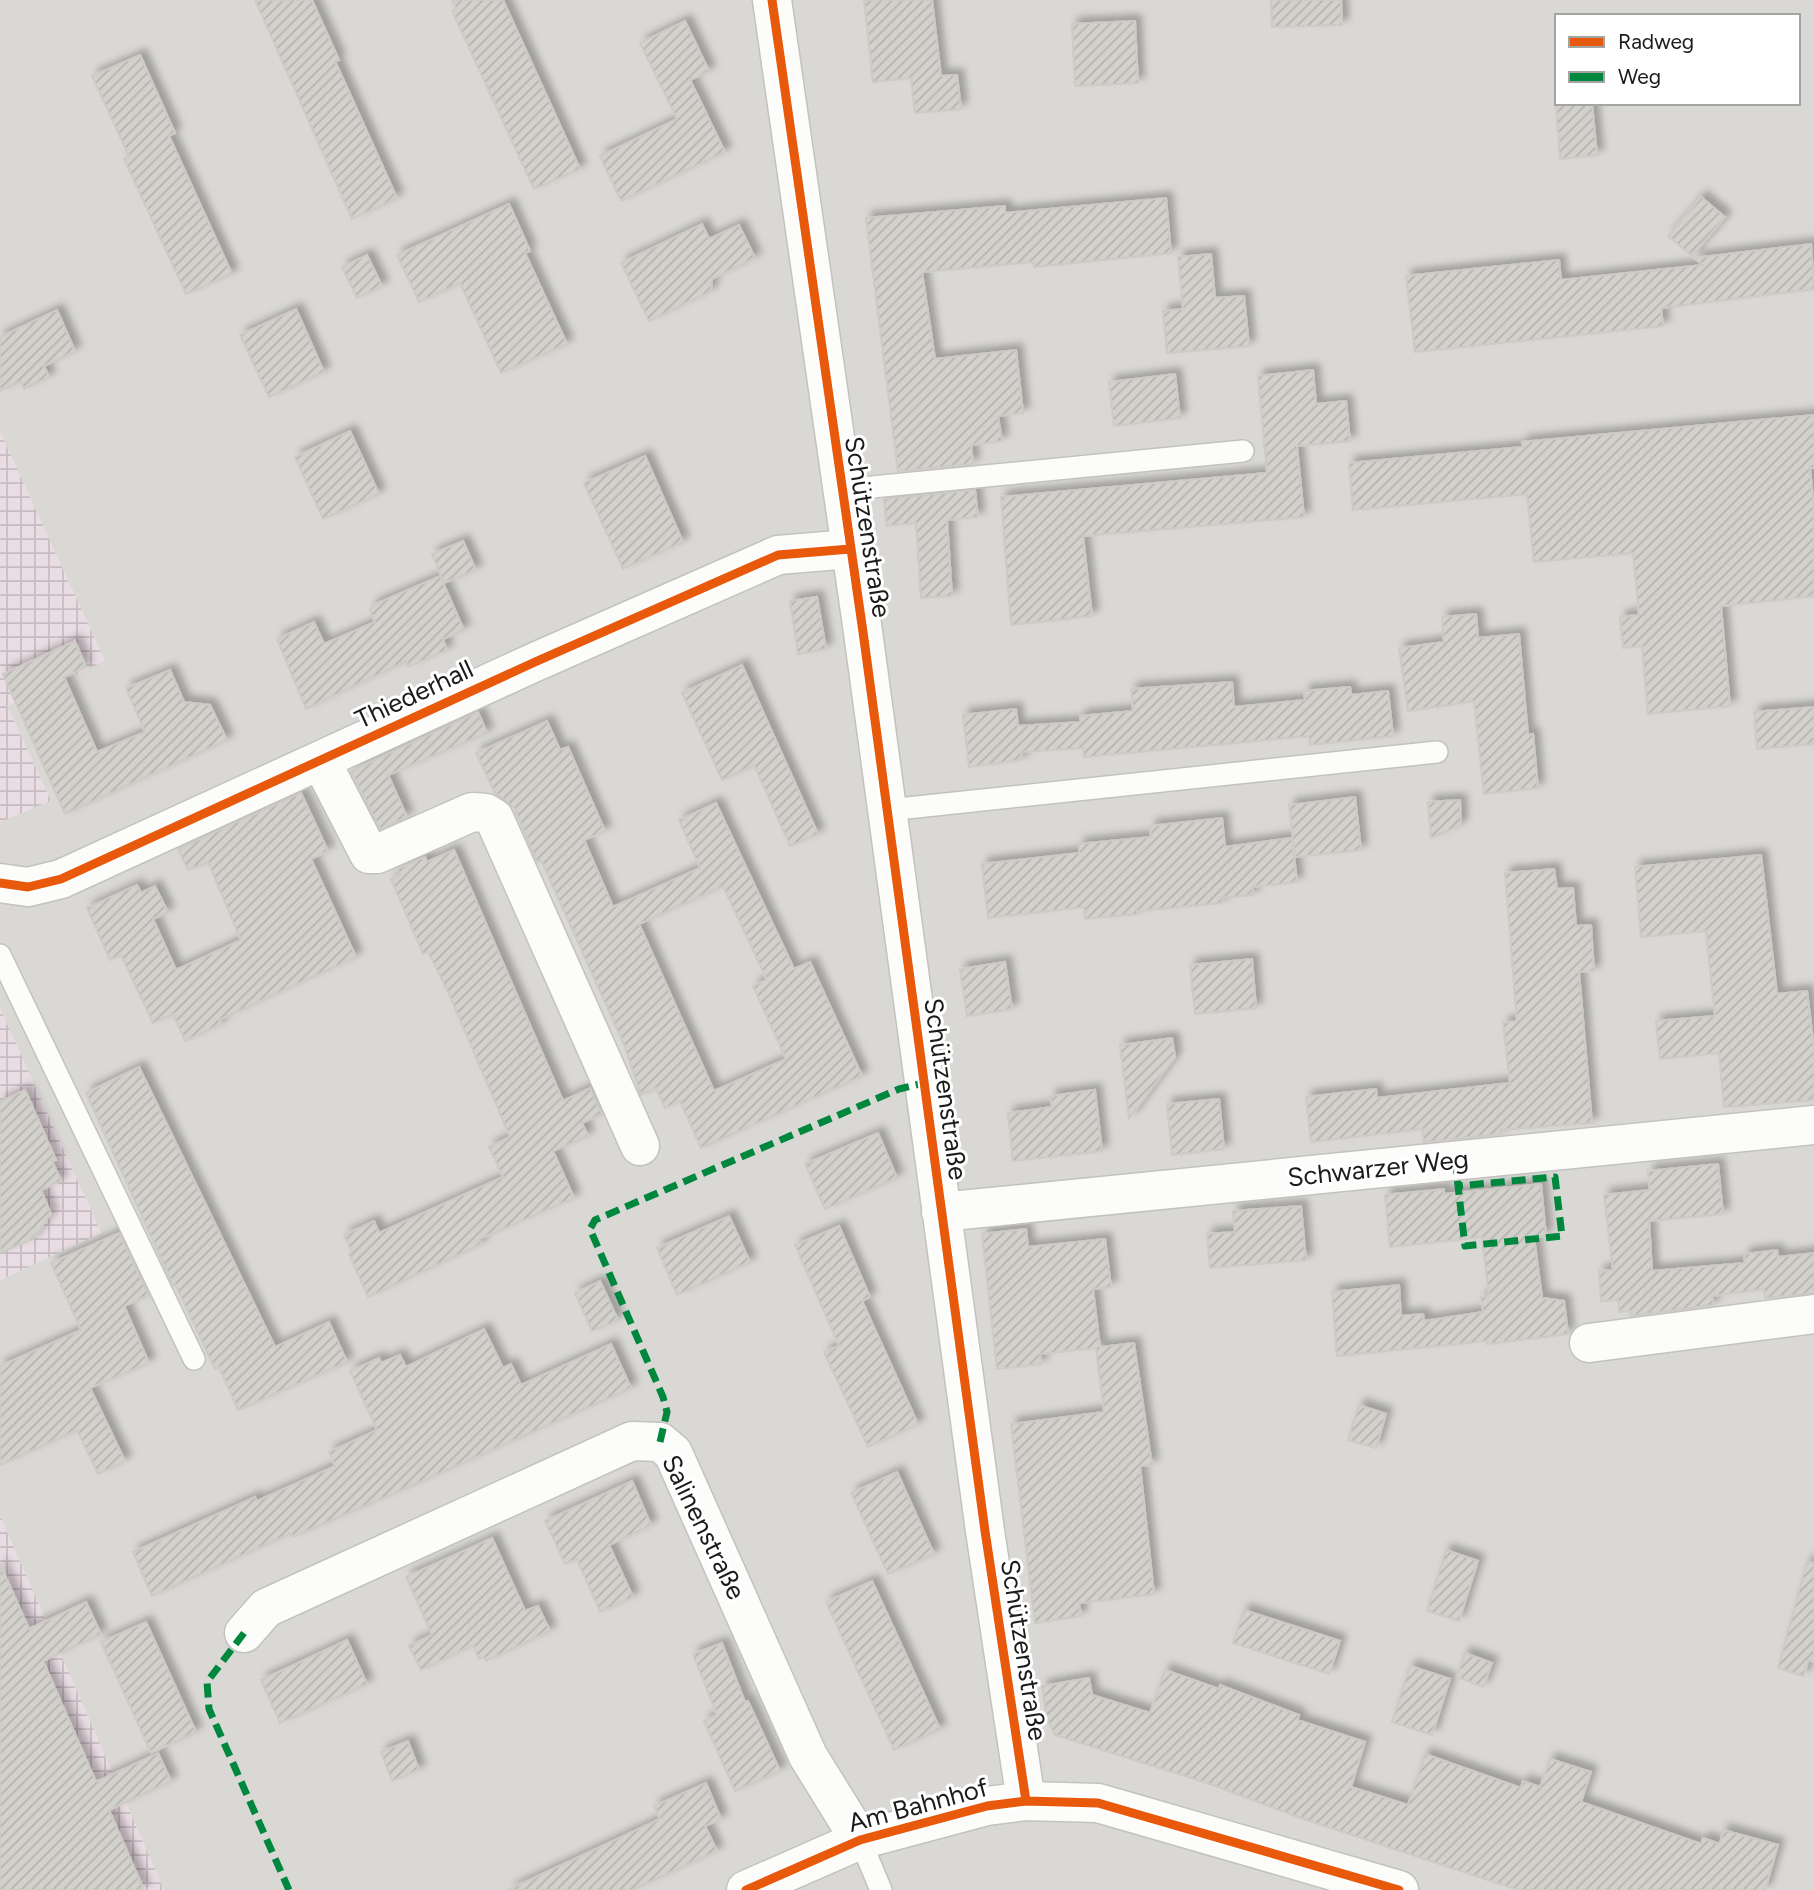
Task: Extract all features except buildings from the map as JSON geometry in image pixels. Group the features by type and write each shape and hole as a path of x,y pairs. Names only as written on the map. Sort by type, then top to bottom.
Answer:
{"street":[{"name":"Schützenstraße","path":"772,0 888,810 985,1531 1026,1801"},
{"name":"Thiederhall","path":"0,883 37,886 61,879 535,662 778,555 850,549"},
{"path":"321,761 369,854 377,854 472,812 486,813 494,818 640,1146"},
{"name":"Schwarzer Weg","path":"942,1212 1814,1125"},
{"path":"1589,1343 1814,1314"},
{"name":"Salinenstraße","path":"244,1633 267,1608 426,1533 632,1440 660,1442 673,1452 808,1756 860,1840"},
{"path":"1026,1801 1098,1803 1399,1890"},
{"name":"Am Bahnhof","path":"746,1890 860,1840 988,1806 1026,1801"}],"lane":[{"path":"841,490 1243,451"},
{"path":"888,810 1437,752"},
{"path":"0,895 37,886"},
{"path":"0,955 194,1359"},
{"path":"860,1840 881,1890"}],"shaded area":[{"path":"0,0 1814,0 1814,1890 164,1890 0,1516 0,1280 101,1233 0,1008 0,822 51,801 7,706 105,661 0,432"},
{"path":"0,432 105,661 7,706 51,801 0,822"},
{"path":"0,1008 101,1233 0,1280"},
{"path":"0,1516 164,1890 0,1890"}],"marked path":[{"path":"660,1442 667,1412 663,1397 590,1229 595,1220 899,1089 924,1083"},
{"path":"1455,1160 1465,1246 1562,1236 1555,1177 1458,1186"},
{"path":"244,1633 207,1682 209,1709 289,1890"}],"cycle path":[{"path":"772,0 863,632 985,1531 1026,1801"},
{"path":"0,883 28,887 61,879 535,662 778,555 850,549"},
{"path":"746,1890 860,1840 987,1806 1026,1801 1098,1803 1399,1890"}]}
